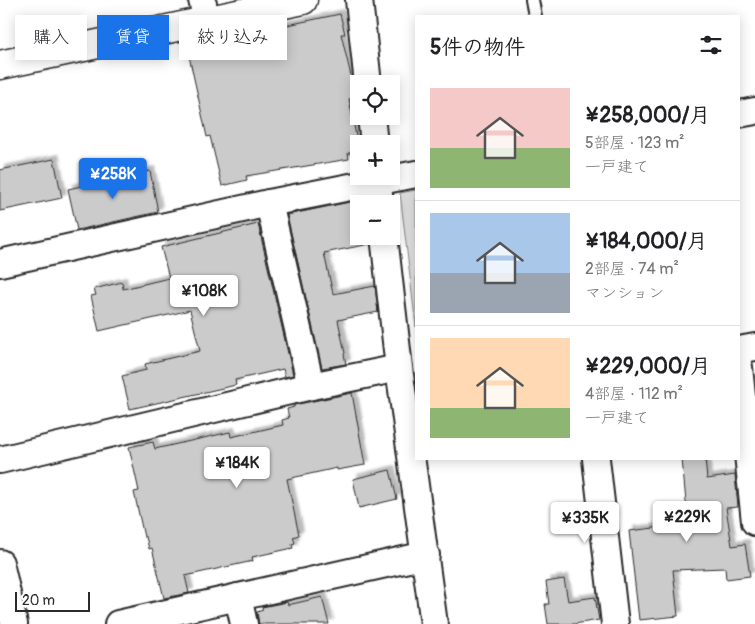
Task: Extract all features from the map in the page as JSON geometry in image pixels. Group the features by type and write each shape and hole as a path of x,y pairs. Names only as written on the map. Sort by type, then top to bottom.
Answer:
{"street":[{"path":"0,65 204,10 303,0"},
{"path":"359,0 367,75"},
{"path":"740,114 755,111"},
{"path":"0,263 269,203 378,187 415,174"},
{"path":"269,203 311,386"},
{"path":"385,245 434,624"},
{"path":"740,350 755,347"},
{"path":"0,460 311,386 400,368"},
{"path":"740,377 755,522"},
{"path":"596,460 615,624"},
{"path":"118,624 426,555"},
{"path":"0,563 14,624"},
{"path":"238,597 244,624"}],"lane":[{"path":"532,0 535,15"}],"shaded area":[{"path":"415,190 415,319 400,193"}],"building":[{"path":"340,14 345,34 341,34 351,75 350,125 354,125 356,135 350,135 349,159 246,176 247,180 222,186 210,136 207,137 190,60 287,60 287,25"},
{"path":"54,159 62,198 0,211 0,170"},
{"path":"150,171 158,212 77,230 68,189"},
{"path":"350,202 350,245 365,245 324,253 333,294 375,286 378,312 338,320 346,364 322,368 287,215"},
{"path":"258,224 293,375 285,377 283,369 235,380 236,385 130,409 122,376 146,370 145,364 200,351 190,310 99,331 91,296 96,295 94,289 122,282 123,289 169,278 161,247"},
{"path":"352,393 365,465 337,470 337,468 287,479 299,535 293,537 295,543 292,544 293,548 252,557 253,561 185,576 189,593 164,598 152,548 149,549 146,537 144,537 134,492 139,491 129,447 153,442 155,449 230,432 231,437 283,425 282,420 289,418 287,409 294,407 294,405"},
{"path":"682,460 705,460 707,479 735,475 738,507 726,508 732,546 745,544 750,576 726,579 725,568 673,570 678,616 639,620 629,531 688,524"},
{"path":"390,470 397,499 359,508 353,479"},
{"path":"564,579 568,601 595,597 599,620 574,624 548,624 545,604 549,604 546,582"},
{"path":"322,597 329,624 259,624 257,612 263,610 262,607 287,602 288,605"}]}
